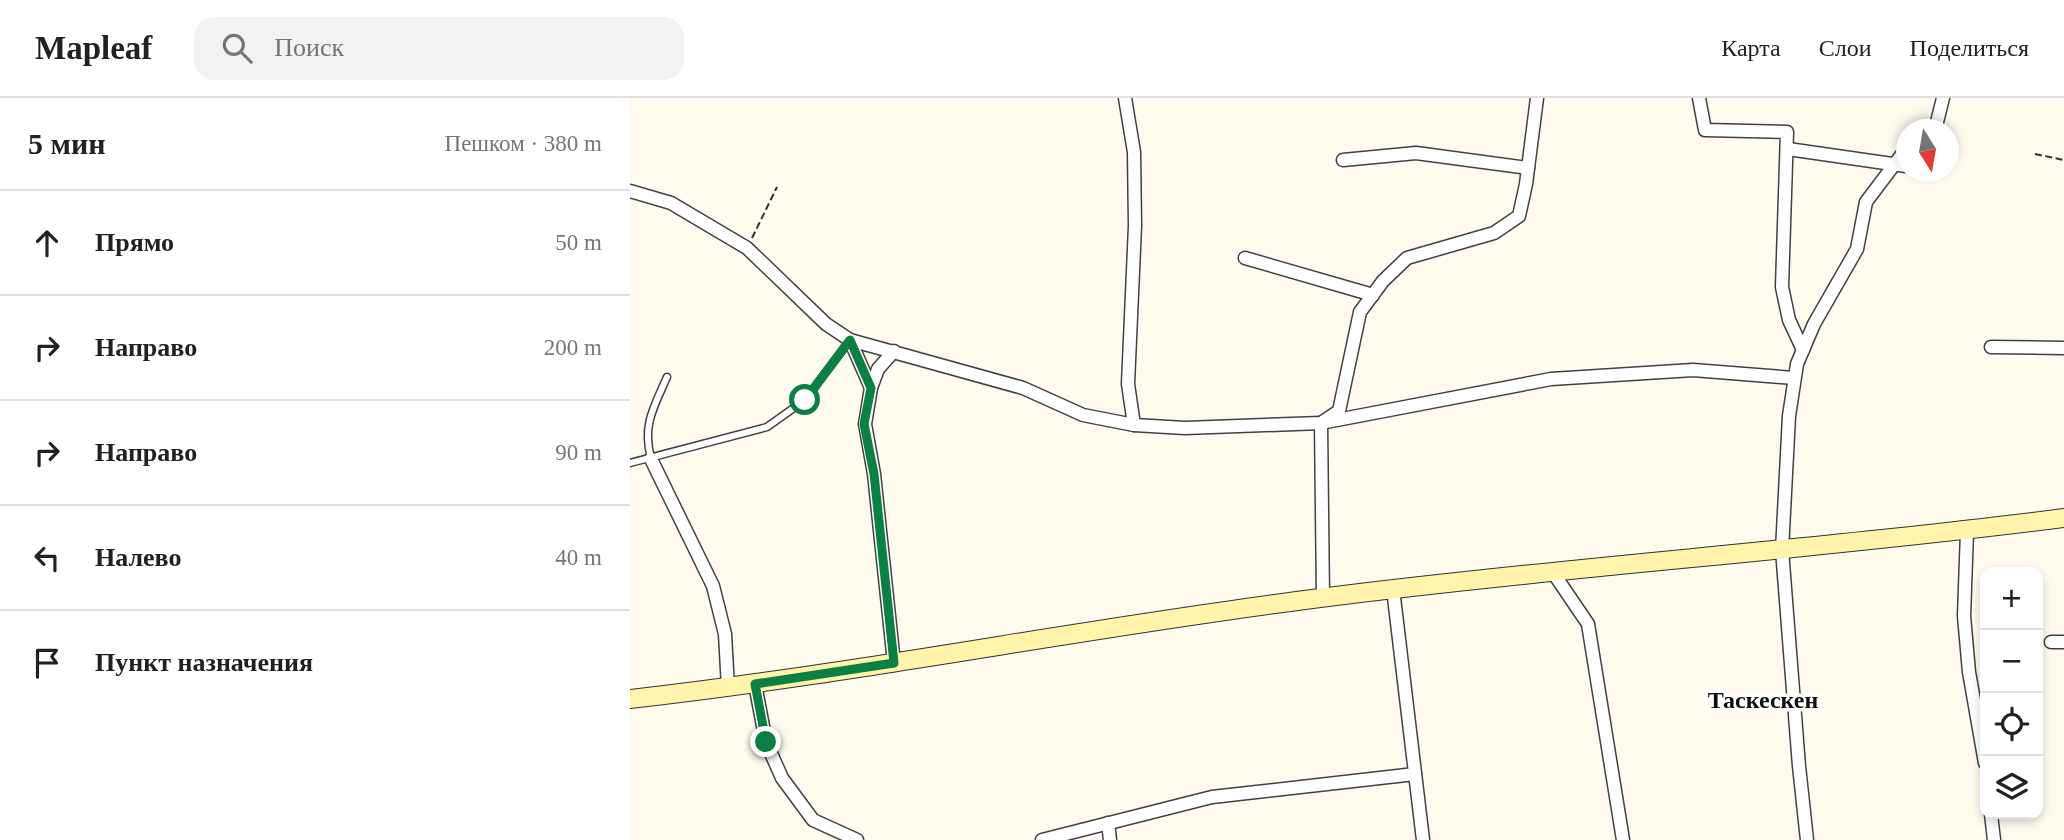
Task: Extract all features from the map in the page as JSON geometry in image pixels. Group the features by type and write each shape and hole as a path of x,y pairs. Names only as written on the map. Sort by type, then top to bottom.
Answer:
{"main road":[{"path":"630,699 755,684 1173,617 1392,589 1967,531 2064,518"}],"street":[{"path":"1125,98 1134,152 1135,226 1128,384 1133,425"},
{"path":"1321,423 1339,411 1360,312 1406,258 1493,233 1519,216 1537,98"},
{"path":"1699,98 1705,130 1787,132 1782,287 1789,320 1803,349"},
{"path":"1938,119 1943,98"},
{"path":"1788,149 1896,164"},
{"path":"1343,160 1416,153 1528,168"},
{"path":"1807,840 1782,550 1788,416 1797,364 1814,324 1857,249 1866,202 1896,169"},
{"path":"630,191 671,203 747,248 826,324 850,340 1023,388 1083,415 1133,425 1185,428 1321,423 1551,379 1693,370 1794,378"},
{"path":"1245,258 1373,295"},
{"path":"850,340 871,388"},
{"path":"1991,347 2064,348"},
{"path":"894,351 877,369 864,424 874,474 894,663"},
{"path":"1321,423 1323,598"},
{"path":"651,458 713,586 724,634 728,688"},
{"path":"1967,531 1964,616 1969,672 1984,756"},
{"path":"1552,571 1588,624 1623,840"},
{"path":"1392,589 1423,840"},
{"path":"755,684 766,742 782,778 813,820 857,840"},
{"path":"1042,840 1212,797 1415,774"},
{"path":"1992,819 1994,840"},
{"path":"1108,823 1110,840"}],"lane":[{"path":"630,463 767,427 805,400 850,340"},
{"path":"651,458 646,441 648,421 667,377"}],"path":[{"path":"2035,154 2064,160"},
{"path":"747,248 777,187"}],"district":[{"name":"Таскескен","path":"1763,700"}],"route":[{"path":"766,742 755,684 894,663 874,474 864,424 871,388 850,340 805,400"}]}
